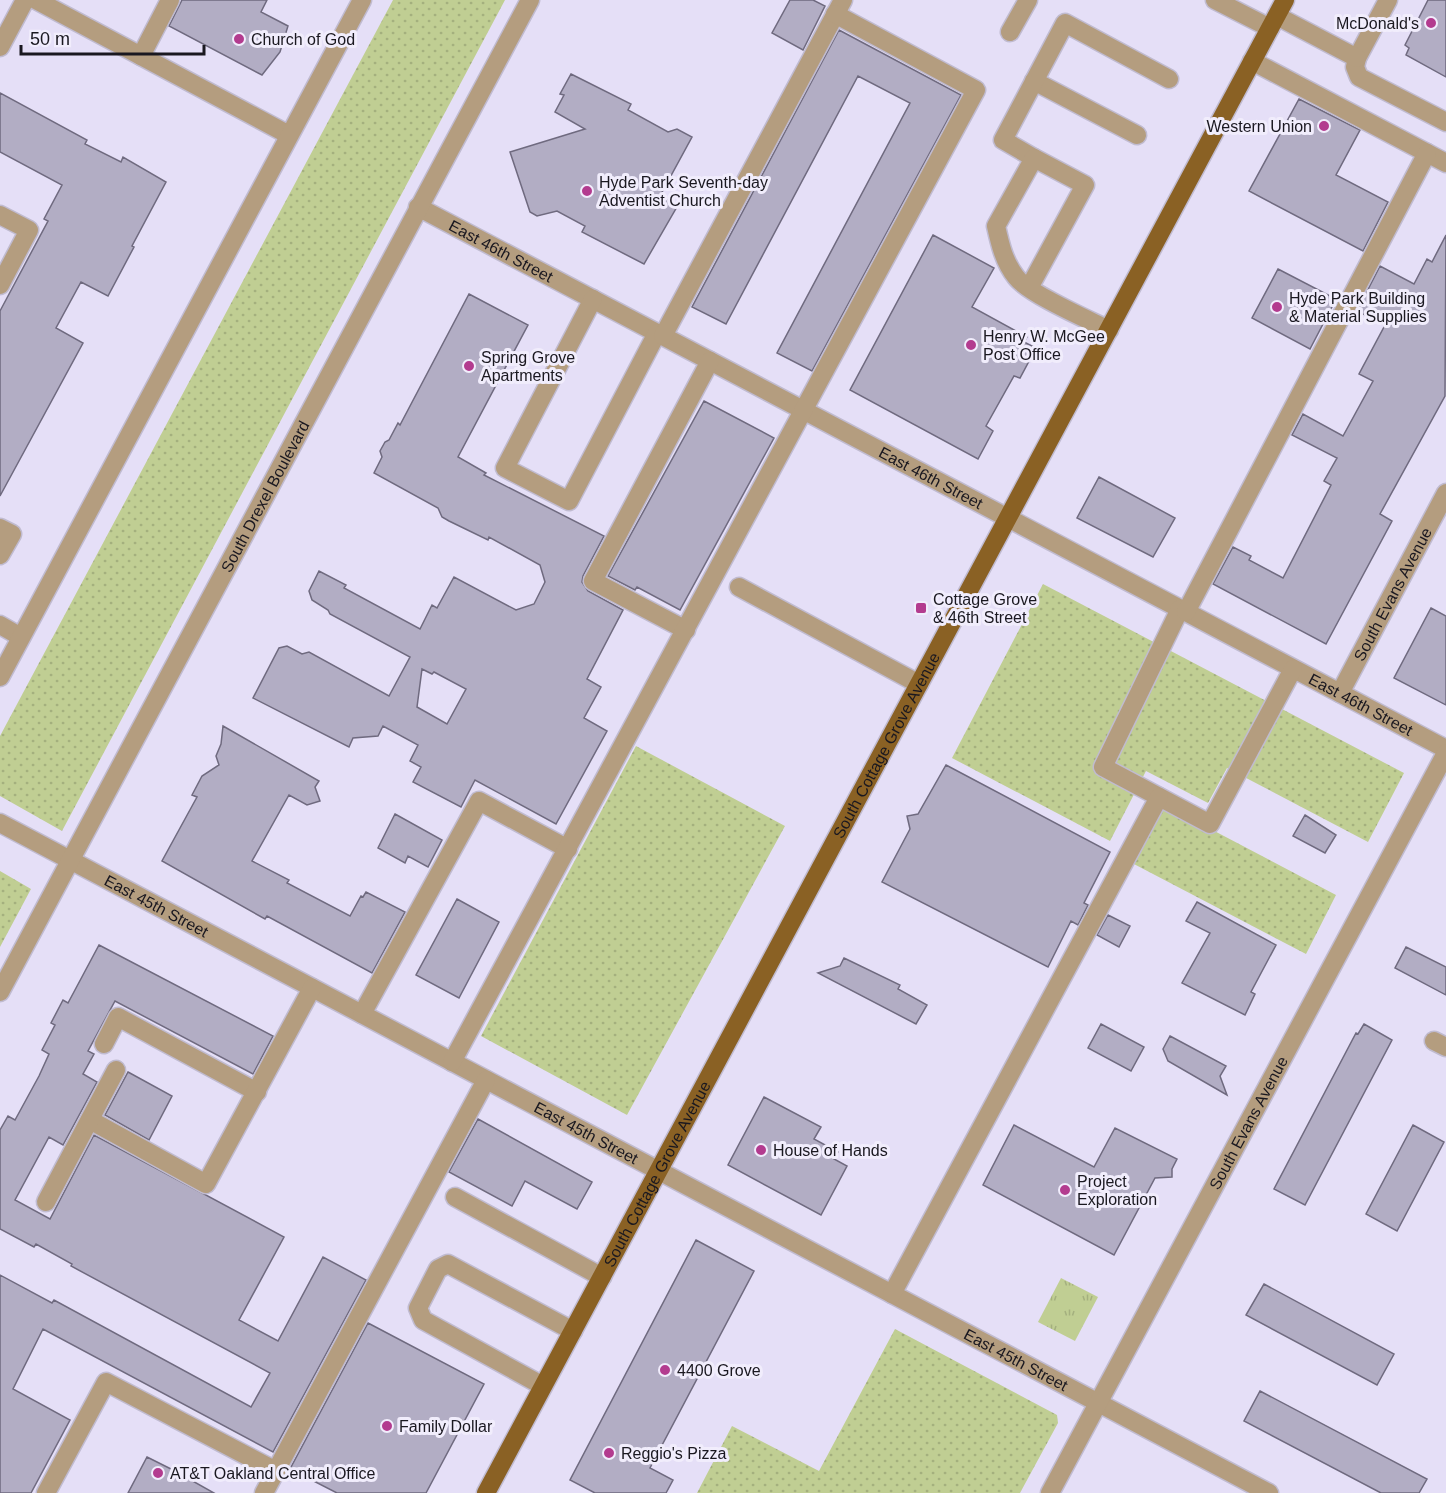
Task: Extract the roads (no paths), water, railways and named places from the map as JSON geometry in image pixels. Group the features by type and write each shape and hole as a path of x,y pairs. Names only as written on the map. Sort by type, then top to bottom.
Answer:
{"main road":[{"name":"South Cottage Grove Avenue","path":"486,1493 1285,0"}],"street":[{"path":"0,47 25,0"},
{"path":"36,0 289,135"},
{"path":"0,677 362,0"},
{"name":"South Drexel Boulevard","path":"0,992 530,0"},
{"path":"1010,32 1028,0"},
{"path":"1215,0 1274,22 1357,58"},
{"path":"1388,0 1357,58 1355,67 1359,77 1446,122"},
{"path":"141,56 167,1"},
{"path":"452,1062 976,90 839,7 569,501 505,468 593,299"},
{"path":"1029,288 1085,185 1003,140 1065,23 1169,79"},
{"path":"1252,61 1446,164"},
{"path":"1034,81 1137,135"},
{"path":"1293,669 1210,824 1102,767 1427,153"},
{"path":"1034,158 996,226 1002,253 1016,278 1029,288 1109,330"},
{"name":"East 46th Street","path":"418,207 1446,751"},
{"path":"0,214 29,230 0,285"},
{"path":"686,630 593,581 710,361"},
{"name":"South Evans Avenue","path":"1340,693 1446,493"},
{"path":"0,528 12,534 0,555"},
{"path":"739,587 919,684"},
{"path":"0,625 21,637"},
{"name":"South Evans Avenue","path":"1050,1493 1446,751"},
{"path":"892,1294 1158,797"},
{"path":"362,1014 479,801 568,849"},
{"name":"East 45th Street","path":"0,823 1269,1493"},
{"path":"90,1120 206,1184 312,988"},
{"path":"104,1044 118,1017 256,1092"},
{"path":"46,1202 116,1070"},
{"path":"264,1493 486,1080"},
{"path":"454,1197 602,1277"},
{"path":"543,1386 423,1320 418,1308 438,1269 448,1264 573,1331"},
{"path":"46,1493 106,1382 276,1471"}],"place":[{"name":"McDonald's","path":"1431,23"},
{"name":"Church of God","path":"239,39"},
{"name":"Western Union","path":"1324,126"},
{"name":"Hyde Park Seventh-day Adventist Church","path":"587,191"},
{"name":"Hyde Park Building & Material Supplies","path":"1277,307"},
{"name":"Henry W. McGee Post Office","path":"971,345"},
{"name":"Spring Grove Apartments","path":"469,366"},
{"name":"Cottage Grove & 46th Street","path":"921,608"},
{"name":"House of Hands","path":"761,1150"},
{"name":"Project Exploration","path":"1065,1190"},
{"name":"4400 Grove","path":"665,1370"},
{"name":"Family Dollar","path":"387,1426"},
{"name":"Reggio's Pizza","path":"609,1453"},
{"name":"AT&T Oakland Central Office","path":"158,1473"}]}
